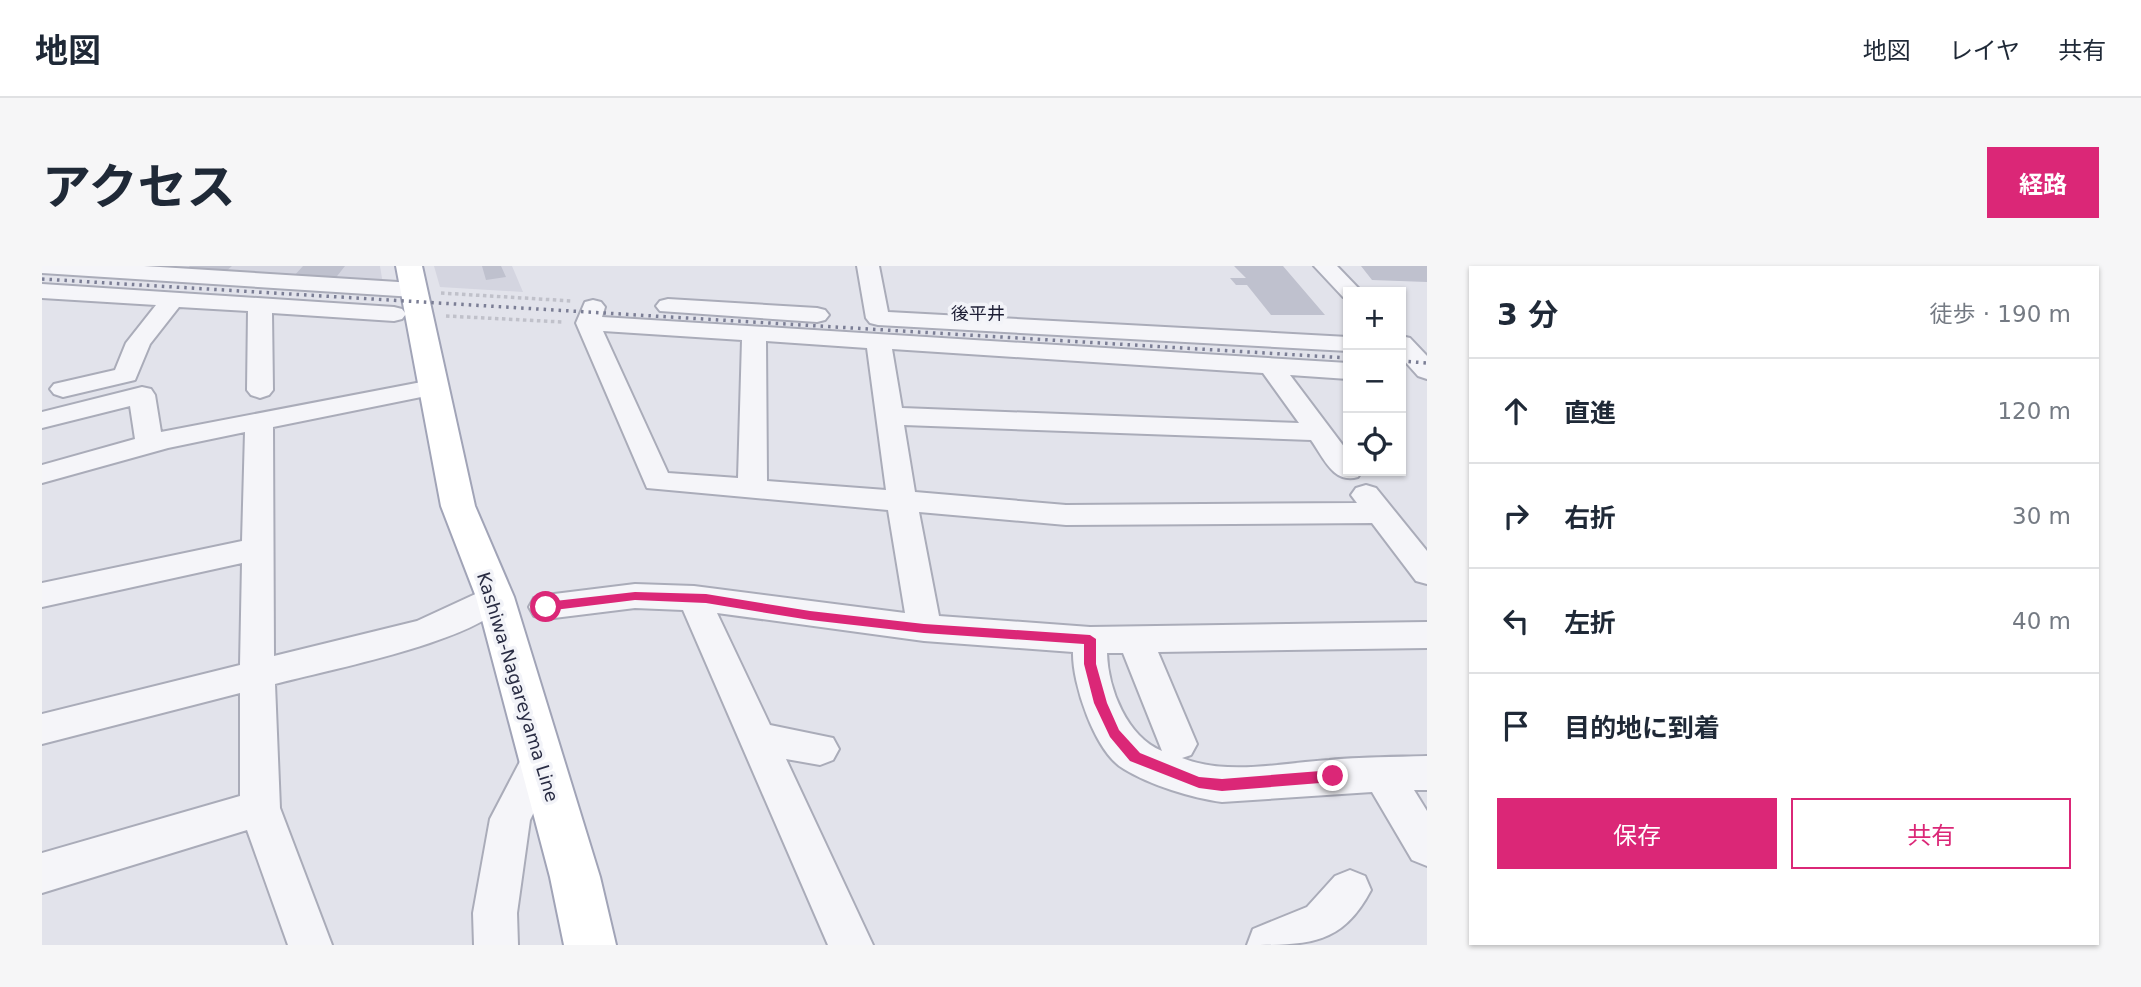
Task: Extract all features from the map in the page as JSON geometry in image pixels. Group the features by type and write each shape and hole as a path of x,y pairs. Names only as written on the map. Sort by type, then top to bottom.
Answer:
{"main road":[{"name":"Kashiwa-Nagareyama Line","path":"413,291 458,506 495,597 575,877 590,945"}],"street":[{"path":"42,266 157,270 413,291"},
{"path":"868,266 878,318 1343,344"},
{"path":"1325,266 1346,287"},
{"path":"42,291 260,305 413,291"},
{"path":"63,389 126,375 138,343 172,300"},
{"path":"260,305 260,390"},
{"path":"591,313 817,315"},
{"path":"591,313 754,335 1343,371"},
{"path":"591,313 657,481 1066,515 1380,513"},
{"path":"929,320 929,346"},
{"path":"752,489 754,335"},
{"path":"879,343 924,628"},
{"path":"1408,346 1427,373"},
{"path":"1271,367 1343,464"},
{"path":"1406,374 1427,373"},
{"path":"42,474 149,444 432,388"},
{"path":"42,420 142,395 149,444"},
{"path":"891,416 1319,432"},
{"path":"259,422 257,674 260,808 310,945"},
{"path":"1352,476 1427,573"},
{"path":"42,595 258,549"},
{"path":"546,607 635,596 694,598 924,628 1090,639 1427,635"},
{"path":"42,729 424,632 467,614 495,597"},
{"path":"694,598 851,945"},
{"path":"1090,639 1090,664 1101,703 1114,733 1135,757 1199,782 1222,785 1427,773"},
{"path":"1136,640 1178,744"},
{"path":"757,737 820,749"},
{"path":"496,945 495,913 510,818 540,762"},
{"path":"1382,774 1427,847"},
{"path":"42,873 260,808"},
{"path":"1269,945 1323,922 1350,890"}],"path":[{"path":"413,291 591,313"},
{"path":"442,317 591,313"}],"shaded area":[{"path":"178,266 380,266 383,284 180,268"},
{"path":"434,266 512,266 523,292 440,287"}],"building":[{"path":"190,266 232,266 225,272 186,269"},
{"path":"303,266 345,266 334,280 293,277"},
{"path":"482,266 501,266 506,277 486,280"},
{"path":"1234,266 1283,266 1325,315 1271,315 1247,285 1236,285 1230,278 1246,278"},
{"path":"1361,266 1427,266 1427,282 1372,280"}],"railway":[{"path":"42,279 1343,358"},
{"path":"1406,361 1427,363"}],"district":[{"name":"後平井","path":"978,313"}],"route":[{"path":"546,607 635,596 706,598 810,615 924,628 1090,639 1090,664 1101,703 1114,733 1135,757 1199,782 1222,785 1333,776"}]}
